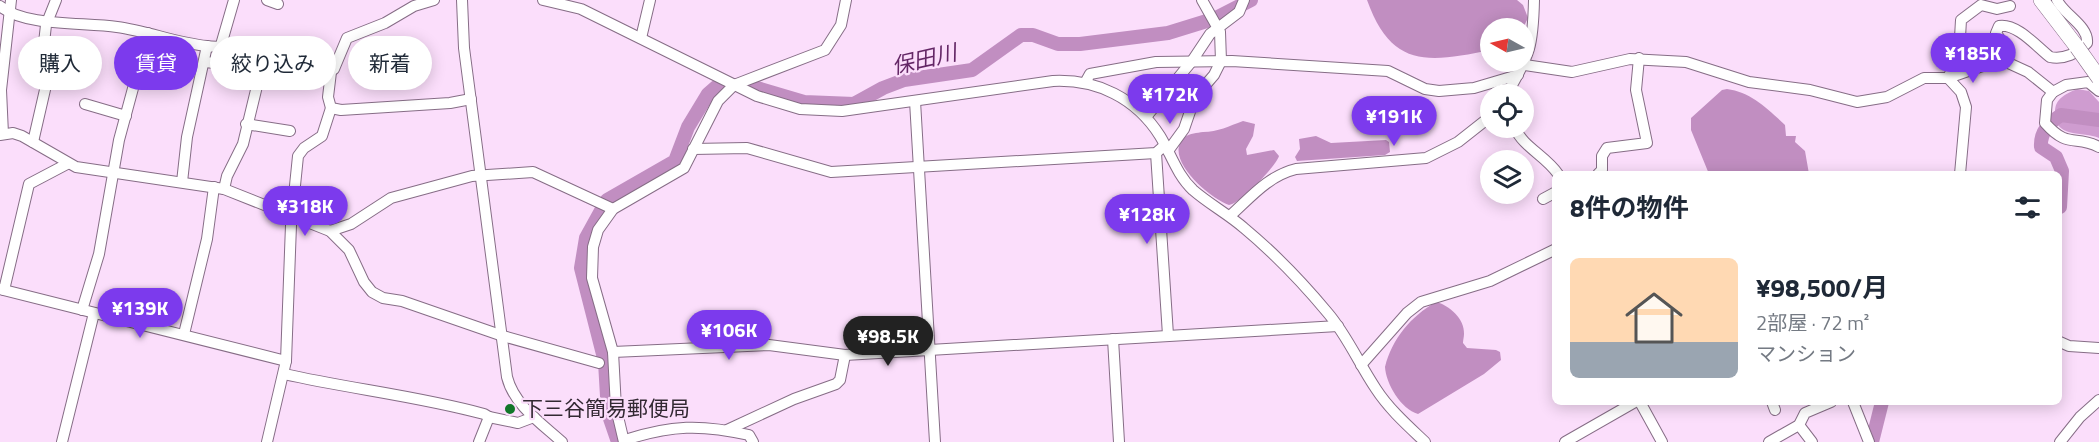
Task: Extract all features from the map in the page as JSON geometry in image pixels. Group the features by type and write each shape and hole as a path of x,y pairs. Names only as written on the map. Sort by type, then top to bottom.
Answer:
{"highway":[{"path":"2041,0 2099,78"}],"street":[{"path":"11,0 1,97 2,134 14,133 33,142 67,164 219,188 330,231 349,250 372,292 383,298 402,301 503,336 599,363"},
{"path":"45,36 56,0"},
{"path":"224,36 234,0"},
{"path":"336,62 347,39 385,23 414,6 434,0"},
{"path":"462,0 464,48 509,385 516,398 562,442"},
{"path":"543,0 581,9 734,85 780,105 815,111 843,111 1053,81 1085,82 1121,97 1146,117 1181,174 1193,189 1264,245 1338,326 1388,406 1425,442"},
{"path":"641,38 650,0"},
{"path":"753,442 748,435 727,430 683,426 652,431 625,441 616,408 613,352 591,278 591,261 606,205 684,168 718,101 734,85 825,50 841,25 846,0"},
{"path":"693,149 747,148 831,172 1156,153 1166,148 1184,129 1196,97 1214,75 1221,61 1221,40 1218,27 1202,0"},
{"path":"1533,18 1534,0"},
{"path":"2006,62 2008,51 1996,33 2002,25 2019,33 2050,57 2066,57 2087,43 2086,33 2061,8 2057,0"},
{"path":"1146,117 1218,27 1244,2"},
{"path":"1948,78 1959,55 1961,20 1981,5 1997,9 2010,6"},
{"path":"0,6 10,14 48,21 87,23 210,46"},
{"path":"82,310 99,254 113,172 148,33"},
{"path":"182,182 187,137 207,46"},
{"path":"1601,171 1602,156 1607,148 1647,144 1636,90 1639,58"},
{"path":"1534,66 1572,72 1639,58 1701,65 1749,82 1810,90 1857,102 1887,97 1924,78 1948,78 1994,62 2006,62 2028,72 2054,92"},
{"path":"1085,82 1090,74 1156,62 1192,61 1388,72 1425,89 1439,91 1474,88 1518,75"},
{"path":"205,62 210,62"},
{"path":"1513,84 1520,72"},
{"path":"1948,78 1961,92 1966,107 1960,171"},
{"path":"2099,91 2088,82 2077,82 2054,92 2047,100 2044,123 2063,140 2091,143 2099,147"},
{"path":"33,142 45,90"},
{"path":"183,334 219,188 240,151 255,90"},
{"path":"267,442 286,361 291,216 298,156 304,148 322,136 332,108 328,97 329,90"},
{"path":"332,108 342,110 450,103 471,99"},
{"path":"915,101 935,442"},
{"path":"85,104 126,116"},
{"path":"246,124 290,130"},
{"path":"1230,216 1272,178 1282,172 1426,158 1458,142 1480,125"},
{"path":"1521,138 1555,171"},
{"path":"1156,153 1167,335"},
{"path":"67,164 29,183 2,290 286,361"},
{"path":"330,231 351,224 392,198 410,191 482,175 533,172 606,205"},
{"path":"1543,199 1552,194"},
{"path":"1361,365 1407,313 1421,302 1490,281 1552,253"},
{"path":"62,442 94,313"},
{"path":"613,352 769,345 845,355 1338,326"},
{"path":"1113,339 1119,442"},
{"path":"2062,343 2069,346 2099,348"},
{"path":"727,430 794,399 836,384 840,380 845,355"},
{"path":"284,374 345,388 432,400 518,423 534,417"},
{"path":"2064,439 2099,400"},
{"path":"1565,442 1630,405"},
{"path":"1642,405 1662,442"},
{"path":"1801,405 1805,413"},
{"path":"1769,442 1799,425 1805,413 1824,405"},
{"path":"1854,405 1870,441"},
{"path":"479,442 489,417"},
{"path":"1799,425 1812,442"},
{"path":"711,442 715,429"}],"shaded area":[{"path":"1367,0 1517,0 1523,5 1528,18 1480,18 1480,52 1432,58 1416,56 1401,50 1388,39 1377,23"},
{"path":"2077,89 2089,91 2099,102 2099,138 2064,130 2056,121 2057,103 2065,95"},
{"path":"1722,90 1736,91 1759,102 1785,125 1786,136 1796,136 1795,142 1805,151 1808,171 1708,171 1691,130 1691,118"},
{"path":"1243,121 1255,124 1253,136 1246,149 1247,155 1274,150 1279,156 1257,184 1229,205 1211,195 1191,176 1183,166 1179,155 1179,145 1189,135 1219,130"},
{"path":"1316,136 1331,143 1386,140 1389,142 1390,152 1385,155 1297,161 1295,157 1300,149 1299,139"},
{"path":"1436,302 1451,309 1459,318 1464,328 1463,343 1467,348 1496,350 1500,352 1501,360 1484,374 1418,414 1400,401 1388,381 1385,367 1392,347 1404,329 1418,314"}],"waterway":[{"name":"保田川","path":"1216,18 1251,0"},
{"name":"保田川","path":"747,85 804,102 854,104 883,88 904,80 972,70 1021,35 1033,35 1058,44 1080,44 1168,33 1210,20"},
{"name":"保田川","path":"618,442 608,413 605,362 581,268 586,238 607,200 675,161 688,127 708,94 716,87 726,86"},
{"path":"2062,171 2056,157 2041,147 2044,132 2049,125 2061,115 2099,120"},
{"path":"1872,442 1881,405"}],"place":[{"name":"下三谷簡易郵便局","path":"510,409"}]}
